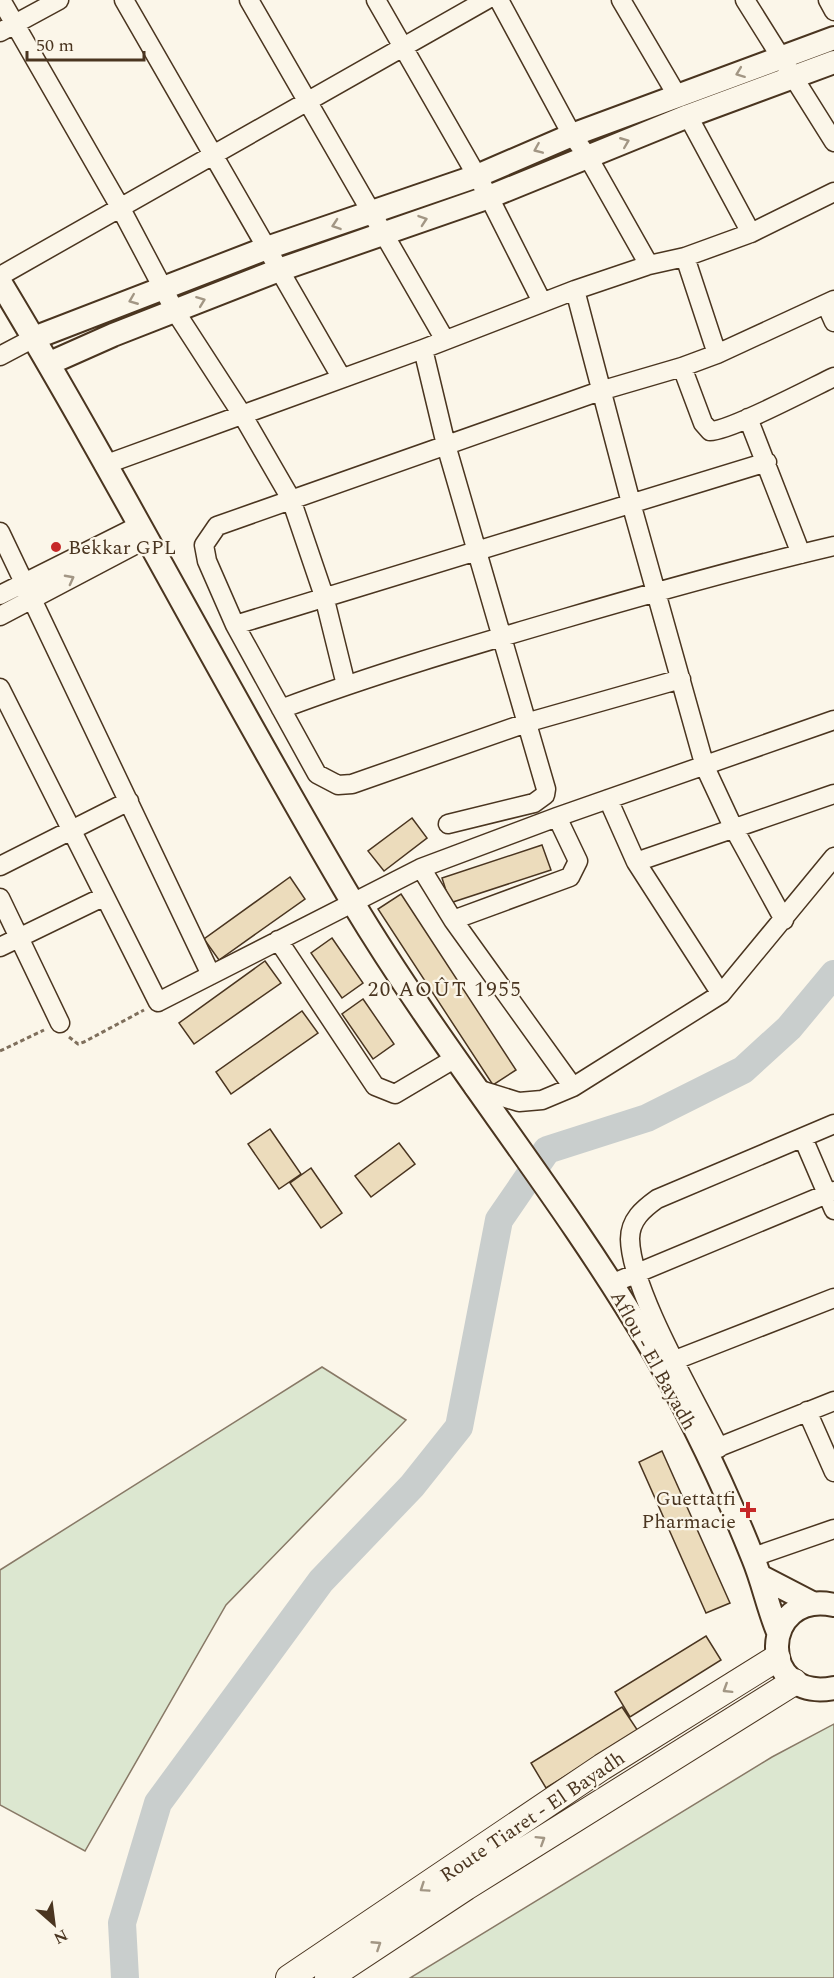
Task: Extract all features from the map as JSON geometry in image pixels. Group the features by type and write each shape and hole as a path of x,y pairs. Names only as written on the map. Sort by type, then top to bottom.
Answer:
{"highway":[{"name":"Route Tiaret - El Bayadh","path":"335,1970 602,1767 777,1658"},
{"name":"Route Tiaret - El Bayadh","path":"290,1978 335,1970 794,1682"}],"main road":[{"path":"50,363 279,270 489,197 588,157 779,57 834,38"},
{"path":"34,338 267,248 477,176 572,135 794,77 834,62"},
{"name":"Aflou - El Bayadh","path":"0,282 50,363 142,533 352,902 454,1059 668,1363 712,1450 778,1632"},
{"path":"756,1567 824,1604"},
{"path":"824,1604 799,1608 786,1618 778,1632 777,1658 783,1672 794,1682 807,1689 834,1688"}],"street":[{"path":"1,0 8,28 120,207 175,311 243,416 291,498 324,596 346,685"},
{"path":"8,28 59,0"},
{"path":"124,0 341,377"},
{"path":"249,0 445,340"},
{"path":"375,0 489,197 542,302"},
{"path":"0,276 486,0"},
{"path":"499,0 572,135 588,157 649,265"},
{"path":"621,0 751,233"},
{"path":"745,0 834,142"},
{"path":"828,0 834,11"},
{"path":"104,465 243,416 575,290 649,265 685,257 751,233 834,192"},
{"path":"685,257 717,354"},
{"path":"575,290 630,503 705,767 733,827 784,920"},
{"path":"681,679 529,722 352,784 338,785 317,774 235,625 207,561 204,545 217,526 291,498 600,391 682,367 717,354 830,302 834,322"},
{"path":"0,356 34,338"},
{"path":"423,349 446,445 546,783 545,795 534,803 448,824"},
{"path":"682,367 707,429 718,430 834,377"},
{"path":"748,418 801,554"},
{"path":"235,625 767,462"},
{"path":"0,532 211,975"},
{"path":"0,595 24,582 142,533"},
{"path":"0,616 31,600 142,533"},
{"path":"281,709 346,685 501,637 656,592 834,546"},
{"path":"0,688 103,897 158,1002 421,868 608,799 832,726"},
{"path":"636,862 834,794"},
{"path":"608,799 636,862 721,994"},
{"path":"0,866 129,801"},
{"path":"453,920 570,877 578,861 557,817"},
{"path":"474,1088 519,1102 542,1100 573,1086 721,994 834,857"},
{"path":"421,868 453,920 573,1086"},
{"path":"0,947 103,897"},
{"path":"0,898 60,1023"},
{"path":"278,940 375,1086 395,1094 454,1059"},
{"path":"834,1124 648,1205 638,1215 630,1239 637,1273 668,1363 834,1298"},
{"path":"611,1284 832,1199 803,1138"},
{"path":"712,1450 834,1401"},
{"path":"807,1411 834,1472"},
{"path":"756,1567 834,1529"}],"path":[{"path":"0,1051 60,1023 78,1044 158,1002"}],"green space":[{"path":"322,1367 406,1420 226,1605 85,1851 0,1805 0,1570"},
{"path":"834,1724 834,1978 410,1978 772,1757"}],"building":[{"path":"412,818 427,838 384,871 368,851"},
{"path":"542,845 551,870 450,903 442,878"},
{"path":"290,877 305,899 219,960 204,939"},
{"path":"401,894 516,1070 493,1085 378,909"},
{"path":"332,938 363,983 342,998 311,953"},
{"path":"265,961 281,983 194,1044 179,1023"},
{"path":"363,999 394,1044 373,1059 342,1014"},
{"path":"302,1011 318,1033 231,1094 216,1072"},
{"path":"270,1129 301,1174 279,1189 248,1144"},
{"path":"399,1143 415,1164 371,1197 355,1176"},
{"path":"311,1168 342,1213 321,1228 290,1183"},
{"path":"662,1451 730,1603 706,1613 639,1462"},
{"path":"706,1636 721,1660 630,1717 615,1692"},
{"path":"622,1707 638,1731 546,1788 531,1763"}],"waterway":[{"path":"125,1978 122,1923 158,1803 321,1581 412,1486 459,1427 499,1220 547,1150 647,1118 743,1070 789,1028 834,974"}],"place":[{"name":"Bekkar GPL","path":"56,547"},
{"name":"Guettatfi Pharmacie","path":"748,1510"}],"district":[{"name":"20 AOÛT 1955","path":"445,989"}]}
